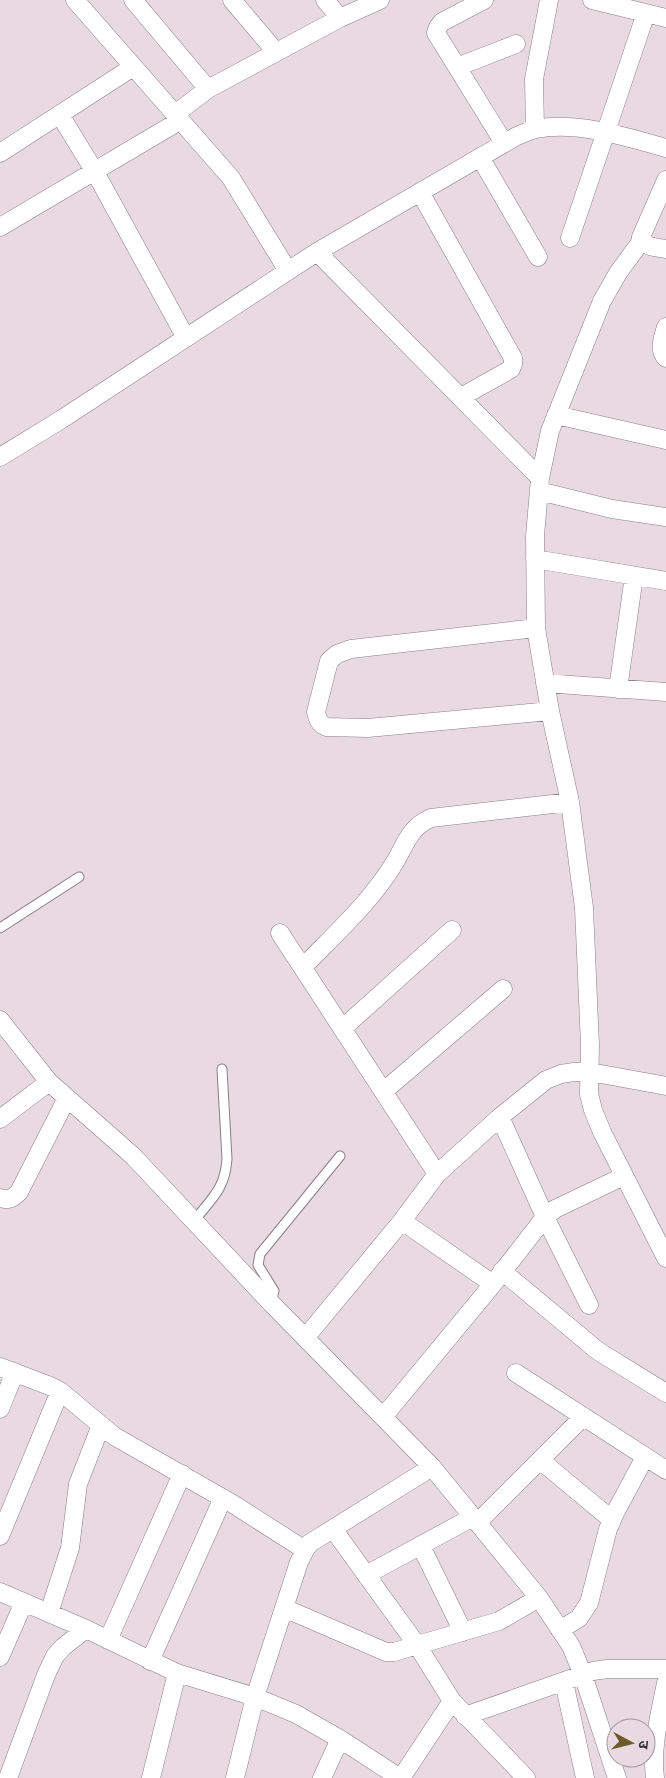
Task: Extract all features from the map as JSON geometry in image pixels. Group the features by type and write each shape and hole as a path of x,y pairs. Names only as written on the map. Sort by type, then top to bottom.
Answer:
{"street":[{"path":"75,0 231,178 288,271"},
{"path":"133,0 208,89"},
{"path":"232,0 276,52"},
{"path":"325,0 340,18"},
{"path":"0,227 95,172 178,117 208,89 340,18 380,0"},
{"path":"484,0 442,22 436,33 504,143"},
{"path":"535,129 534,79 549,0"},
{"path":"592,0 666,18"},
{"path":"570,238 646,13"},
{"path":"458,67 516,44"},
{"path":"0,153 133,67"},
{"path":"60,115 95,172 186,338"},
{"path":"0,457 62,419 317,252 504,143 535,129 557,127 607,131 666,148"},
{"path":"480,157 538,258"},
{"path":"666,180 643,231 642,240 618,273 602,301 556,414 550,431 540,485 535,536 536,628 550,710 570,802 584,908 590,1036 589,1094 593,1110 666,1258"},
{"path":"420,192 513,358 511,369 461,397"},
{"path":"642,240 648,246 666,249"},
{"path":"317,252 461,397 540,485 612,509 666,517"},
{"path":"666,327 661,349 663,356 666,358"},
{"path":"556,414 666,440"},
{"path":"535,559 666,581"},
{"path":"618,689 634,576"},
{"path":"536,628 351,649 337,654 329,661 316,712 321,725 327,727 368,728 550,710"},
{"path":"545,683 666,692"},
{"path":"303,967 374,894 412,832 420,823 431,818 570,802"},
{"path":"343,1028 452,930"},
{"path":"280,933 437,1174"},
{"path":"384,1092 503,989"},
{"path":"0,1020 50,1082 133,1156 270,1303 432,1467 539,1598 571,1646 583,1675 616,1778"},
{"path":"305,1338 402,1221 437,1174 500,1117 546,1080 567,1073 590,1072 666,1086"},
{"path":"0,1119 50,1082"},
{"path":"0,1198 6,1200 13,1198 19,1192 67,1098"},
{"path":"500,1117 545,1217 589,1305"},
{"path":"383,1417 498,1278 545,1217 555,1209 624,1176"},
{"path":"402,1221 498,1278 598,1351 666,1393"},
{"path":"648,1222 666,1227"},
{"path":"0,1409 8,1370 60,1391 114,1436 223,1498 305,1550"},
{"path":"516,1373 666,1470"},
{"path":"0,1536 60,1391"},
{"path":"366,1575 420,1546 475,1520 583,1417"},
{"path":"49,1613 70,1548 78,1484 101,1425"},
{"path":"560,1630 579,1618 590,1603 612,1520 645,1457"},
{"path":"540,1460 612,1520"},
{"path":"236,1778 255,1697 305,1550 310,1543 432,1467"},
{"path":"108,1640 182,1474"},
{"path":"150,1661 223,1498"},
{"path":"333,1529 417,1645 452,1701 464,1716 526,1778"},
{"path":"420,1546 463,1632"},
{"path":"0,1592 86,1629 177,1673 255,1697 296,1714 340,1738 401,1778 452,1701"},
{"path":"284,1608 386,1652 401,1651 499,1621 539,1598"},
{"path":"0,1657 24,1602"},
{"path":"8,1778 46,1675 63,1647 86,1629"},
{"path":"464,1716 593,1671 607,1669 666,1669"},
{"path":"151,1778 177,1673"},
{"path":"564,1682 585,1778"},
{"path":"655,1778 655,1742 666,1683"},
{"path":"322,1778 340,1738"}],"lane":[{"path":"0,928 79,877"},
{"path":"194,1221 222,1186 226,1173 227,1159 222,1069"},
{"path":"270,1303 274,1291 258,1265 260,1254 340,1156"}]}
